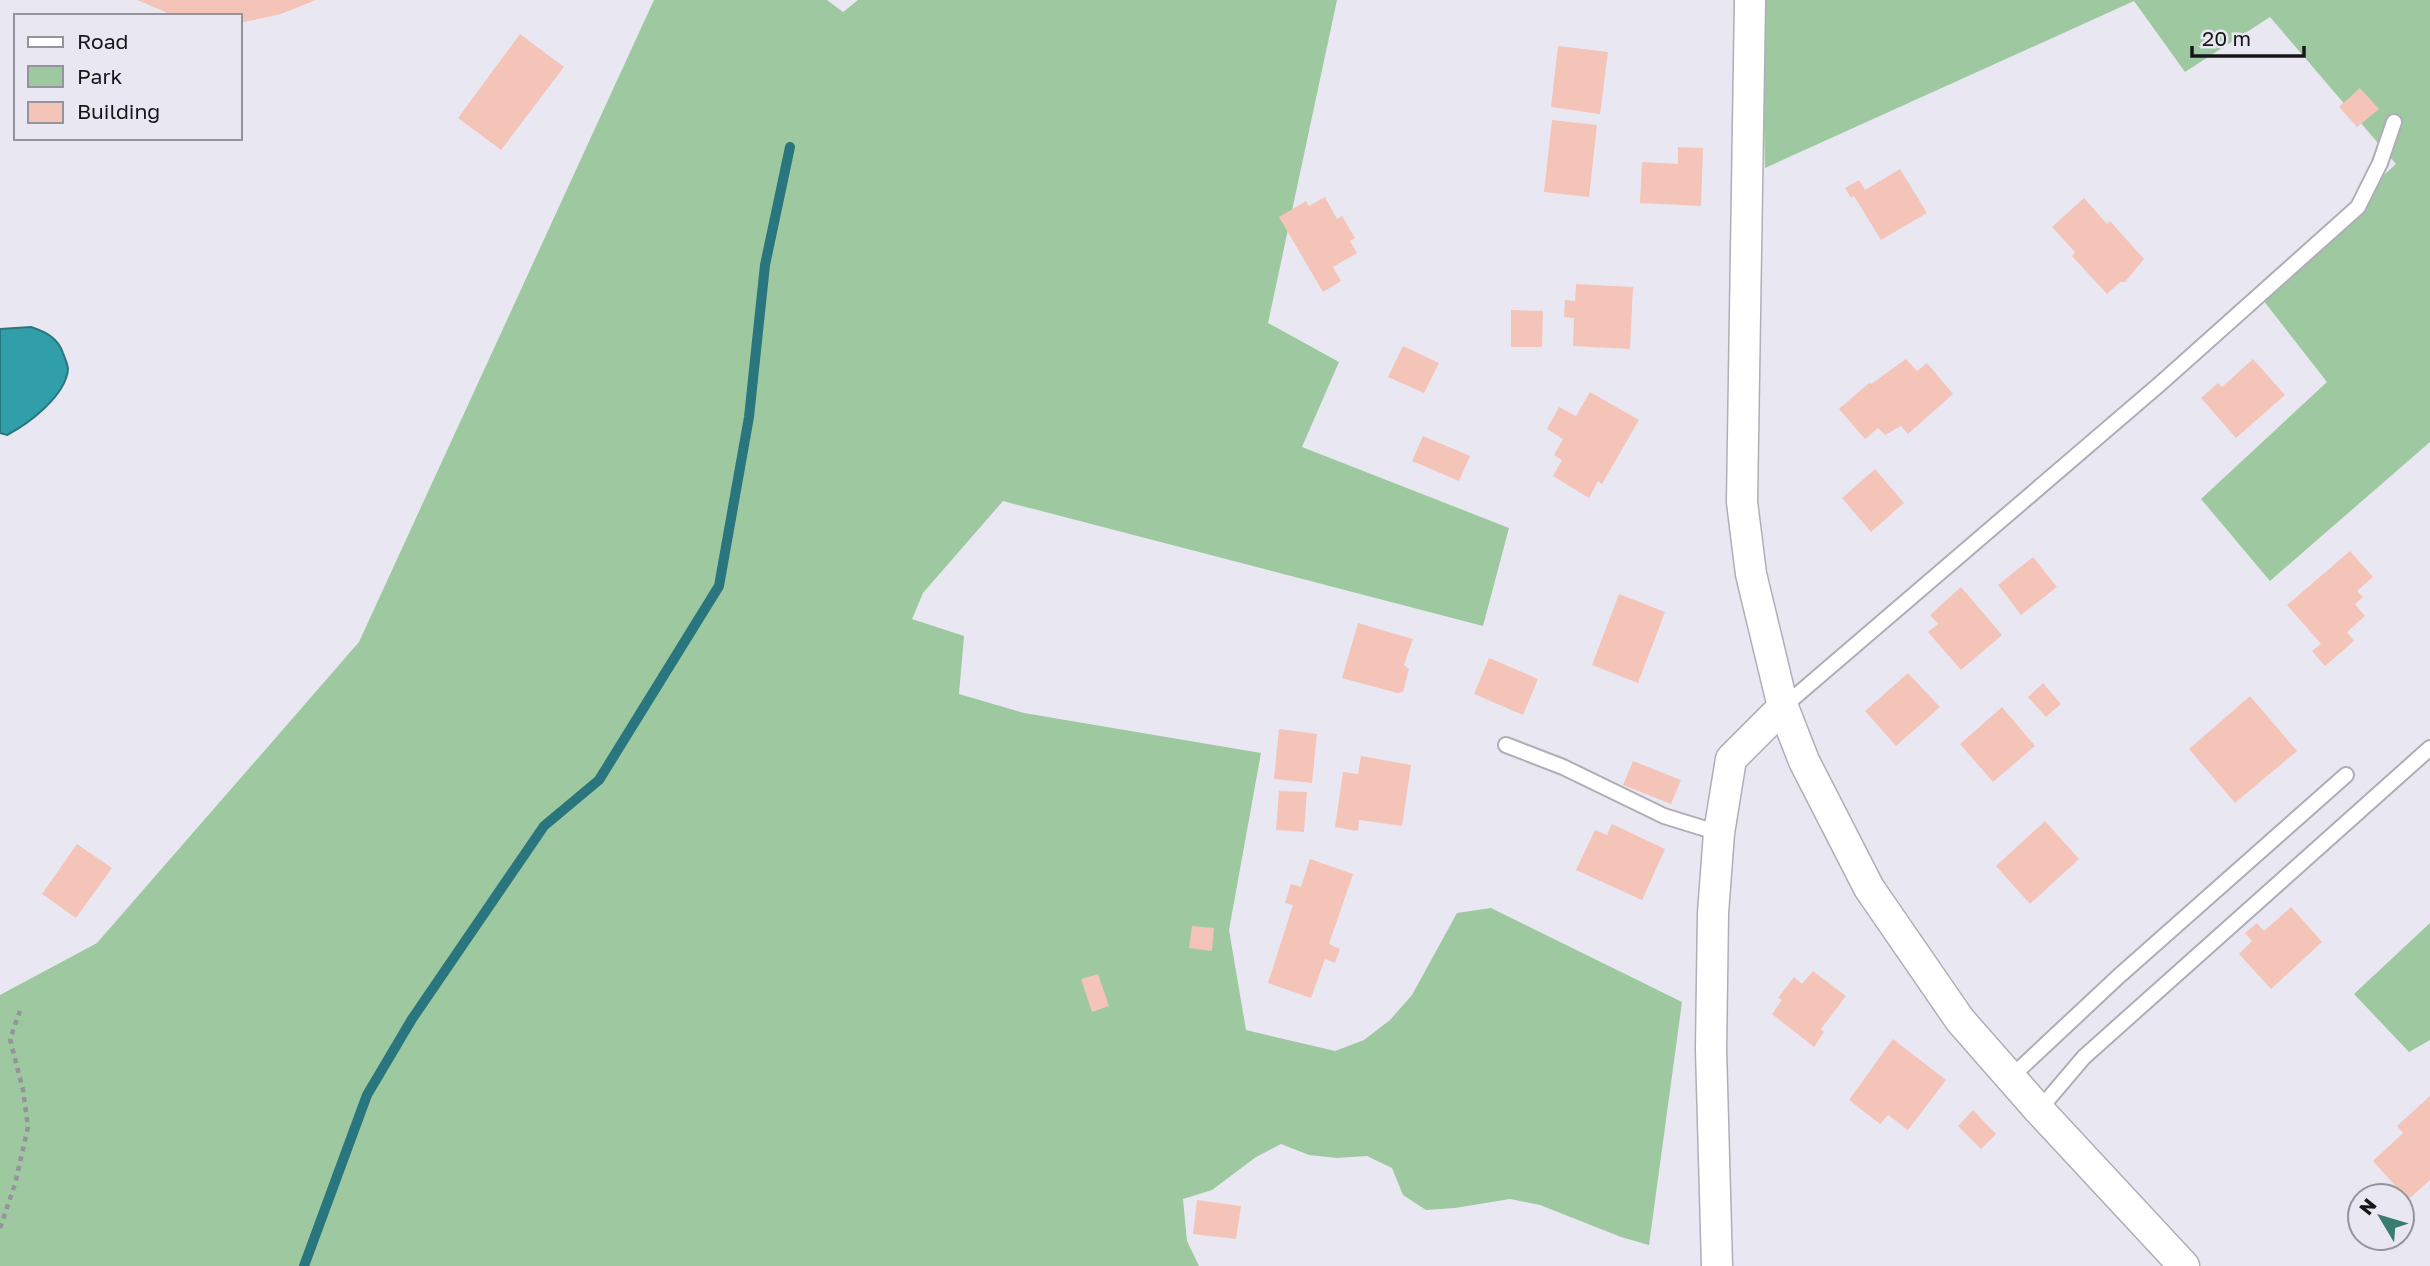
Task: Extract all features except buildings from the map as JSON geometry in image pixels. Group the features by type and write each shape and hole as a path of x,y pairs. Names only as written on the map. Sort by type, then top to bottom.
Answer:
{"street":[{"path":"1750,0 1742,502 1751,574 1783,707 1804,761 1869,888 1960,1020 2039,1110 2184,1266"},
{"path":"1717,1266 1711,1049 1713,913 1719,833 1731,759 1783,707"}],"lane":[{"path":"1783,707 2161,383 2358,207 2380,163 2395,122"},
{"path":"1506,745 1563,767 1664,816 1719,833"},
{"path":"2039,1110 2084,1057 2430,748"},
{"path":"2010,1078 2119,976 2346,775"}],"path":[{"path":"0,1228 15,1184 28,1127 23,1090 10,1039 20,1011"}],"green space":[{"path":"654,0 827,0 843,12 858,0 1337,0 1268,323 1339,362 1302,447 1509,528 1483,626 1003,501 923,593 912,619 964,636 959,694 1024,713 1261,753 1229,930 1246,1030 1335,1051 1364,1040 1390,1020 1412,995 1457,913 1491,908 1682,1002 1649,1245 1621,1237 1540,1205 1510,1199 1426,1210 1403,1195 1392,1168 1367,1156 1337,1158 1309,1155 1281,1144 1256,1157 1212,1190 1183,1199 1187,1241 1199,1266 0,1266 0,995 97,943 359,642"},
{"path":"1761,0 2430,0 2430,442 2270,581 2201,499 2327,382 2256,291 2396,164 2270,17 2185,72 2134,1 1765,168"},
{"path":"2430,923 2430,1040 2409,1052 2354,994"}],"water":[{"path":"31,327 46,333 58,343 68,369 66,379 45,408 7,435 0,433 0,329"}],"waterway":[{"path":"304,1266 367,1095 412,1019 544,826 599,780 719,586 749,417 765,265 790,147"}]}
